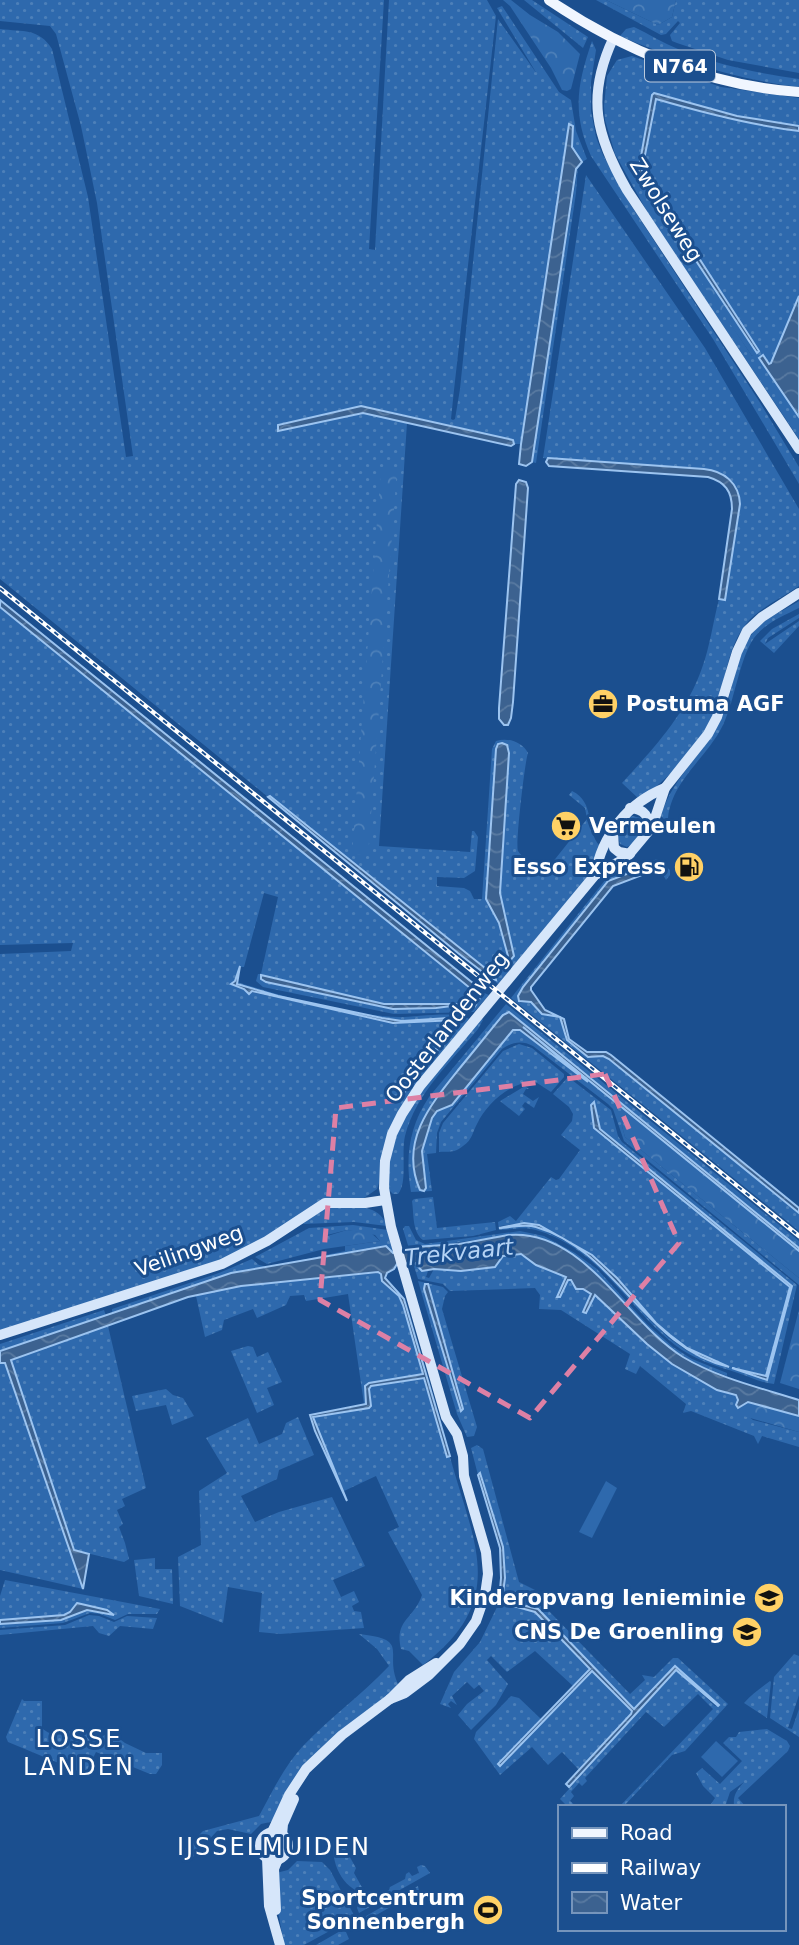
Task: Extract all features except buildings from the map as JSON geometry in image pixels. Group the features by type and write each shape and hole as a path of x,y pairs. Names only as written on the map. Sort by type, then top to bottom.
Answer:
{"main road":[{"name":"N764","path":"549,0 613,39 676,65 716,78 799,92"}],"street":[{"name":"Zwolseweg","path":"613,39 599,73 597,93 598,122 610,158 627,190 799,449"},
{"name":"Oosterlandenweg","path":"277,1833 289,1795 306,1769 342,1735 390,1699 405,1693 429,1675 460,1644 473,1627 482,1606 487,1581 485,1552 462,1466 454,1447 451,1426 398,1253 385,1200 386,1155 396,1125 407,1106 478,1015 595,875 629,854 647,834 657,816 666,788 712,726 723,702 737,652 747,631 762,617 799,593"},
{"name":"Oosterlandenweg","path":"595,875 604,845 630,808 666,788"},
{"path":"630,808 646,814 649,822 647,834"},
{"path":"613,829 614,848 629,854"},
{"name":"Veilingweg","path":"0,1335 222,1264 267,1241 325,1203 385,1200"},
{"path":"277,1833 287,1839 288,1849 285,1855 278,1859 267,1858 261,1852 261,1843 264,1836 277,1833"},
{"path":"267,1858 269,1906 280,1945"},
{"path":"277,1932 279,1929 274,1879 278,1859"}],"highlighted area":[{"path":"605,1074 679,1243 530,1418 320,1300 336,1108"}],"green space":[{"path":"0,0 384,0 369,249 375,250 389,0 487,0 496,16 454,390 453,420 460,389 498,19 537,74 497,8 502,6 559,92 571,100 576,131 587,159 582,162 572,147 573,126 569,125 521,444 366,406 278,426 363,412 407,423 379,846 470,852 474,831 478,837 475,871 464,878 437,877 437,886 464,888 470,891 474,899 482,899 492,749 496,741 501,740 518,743 528,753 517,846 525,858 540,869 548,868 587,819 585,808 569,795 572,791 584,802 587,809 595,840 600,846 593,867 583,883 498,984 493,980 497,979 495,976 268,797 0,579 0,29 36,34 52,49 88,197 126,457 133,456 97,203 81,126 56,34 50,26 0,21","holes":["496,749 509,753 500,893 514,956 503,969 508,956 504,935 486,899"]},
{"path":"503,0 511,0 558,32 580,54 571,89 562,90 551,68 510,6"},
{"path":"524,0 532,0 588,37 583,48"},
{"path":"596,0 606,0 658,25 672,17 676,0 799,0 799,73 728,60 677,43 672,41 670,35 680,23 678,21 666,34 661,35"},
{"path":"606,0 676,0 672,17 658,25"},
{"path":"634,27 672,47 708,60 799,79 799,87 708,68 620,36 626,29"},
{"path":"592,41 596,50 591,82 591,111 603,155 630,204 799,467 799,484 713,339 591,156 581,126 579,99 583,71"},
{"path":"632,56 721,87 799,98 799,126 737,116 654,94 638,173 695,259 689,262 752,356 759,350 642,170 656,99 722,118 799,131 799,296 771,363 759,358 799,417 799,439 649,215 615,154 605,120 607,76 617,60"},
{"path":"578,166 576,193 536,463 532,462"},
{"path":"586,175 705,348 799,509 799,586 764,608 746,624 735,642 712,719 686,758 663,781 639,799 622,783 668,730 695,685 707,651 719,599 722,600 740,505 733,484 719,472 543,458"},
{"path":"695,259 757,353 752,356 688,263"},
{"path":"381,468 397,469 368,855 352,854"},
{"path":"799,601 799,608 769,624 754,638 745,657 723,725 676,792 665,820 661,816 672,790 705,745 725,711 737,666 751,635 761,624"},
{"path":"0,607 470,988 475,1000 472,1006 482,992 489,995 474,1012 394,1014 263,987 256,981 258,974 261,974 278,897 264,893 244,967 240,967 232,984 246,991 386,1021 457,1021 401,1092 404,1093 461,1019 382,1018 286,998 237,982 360,1013 400,1017 456,1015 469,1019 409,1094 377,1189 364,1198 326,1199 274,1234 221,1260 0,1332 0,954 71,951 73,943 0,945","holes":["262,975 384,1004 408,1006 465,1003 466,1006 385,1008 266,982"]},
{"path":"799,614 799,618 768,638 765,644 799,621 799,626 774,653 760,641 772,629"},
{"path":"632,816 641,818 643,826 635,843 627,847 620,844 617,834 625,821"},
{"path":"657,859 670,870 666,880 657,864 608,881 523,987 520,1003 531,1002 542,1014 560,1017 567,1041 588,1057 603,1056 609,1059 799,1213 799,1231 511,998 606,879"},
{"path":"506,1004 799,1241 799,1248 534,1032 508,1014 503,1015 448,1082 421,1125 414,1156 420,1190 424,1191 422,1151 432,1118 437,1111 452,1105 513,1030 520,1030 588,1082 522,1027 628,1112 622,1126 625,1137 799,1278 799,1285 624,1141 613,1109 608,1104 533,1046 521,1042 502,1049 441,1122 437,1133 436,1153 427,1154 432,1191 411,1192 408,1167 410,1143 422,1108"},
{"path":"481,1018 483,1020 478,1029 435,1079 410,1120 405,1136 403,1183 398,1194 393,1194 389,1190 389,1165 394,1142 404,1119 432,1076"},
{"path":"519,1044 532,1048 564,1074 564,1077 551,1092 534,1081 508,1090 481,1116 466,1143 453,1151 439,1152 439,1133 443,1123 503,1051"},
{"path":"568,1077 611,1110 622,1142 797,1285 774,1384 713,1365 682,1350 658,1330 595,1264 578,1250 536,1230 499,1230 498,1222 510,1216 516,1221 551,1177 559,1179 580,1150 561,1135 572,1121 573,1114 569,1107 553,1094","holes":["592,1123 597,1123 614,1141 790,1284 792,1290 767,1380 732,1368 766,1376 790,1287 594,1128","524,1223 547,1229 590,1254 610,1271 667,1333 696,1352 729,1366 728,1368 686,1350 669,1338 608,1272 573,1245 535,1226 500,1228"]},
{"path":"525,1086 529,1089 523,1094 533,1101 539,1097 534,1108 525,1102 522,1106 525,1109 519,1116 500,1101"},
{"path":"628,1112 799,1251 799,1278 625,1137 622,1126"},
{"path":"433,1197 437,1228 495,1222 496,1230 473,1236 423,1240 415,1228 412,1201"},
{"path":"327,1206 370,1209 383,1218 387,1226 354,1222 303,1224"},
{"path":"353,1225 388,1230 395,1253 345,1252 273,1268 231,1273 112,1313 112,1309 252,1259 259,1265 268,1267 345,1251 345,1246 380,1241 375,1235 347,1230 327,1235 324,1249 267,1264 255,1257 309,1228"},
{"path":"409,1226 416,1240 425,1244 520,1231 544,1236 597,1269 647,1324 673,1347 692,1359 727,1373 727,1376 698,1365 667,1346 643,1325 597,1274 580,1260 540,1238 508,1235 410,1252 403,1229"},
{"path":"347,1230 371,1233 380,1241 324,1249 324,1237"},
{"path":"507,1253 523,1256 567,1277 560,1297 569,1279 574,1287 590,1292 591,1297 583,1311 595,1295 672,1364 717,1390 736,1395 738,1400 735,1406 753,1420 799,1432 799,1447 762,1436 758,1444 754,1436 691,1411 683,1413 686,1404 640,1366 636,1374 625,1369 630,1354 561,1310 539,1309 540,1295 535,1288 450,1291 443,1284 418,1279 413,1263 428,1271 426,1277 429,1278 434,1269 461,1271 495,1267"},
{"path":"380,1273 382,1281 401,1299 423,1374 367,1384 366,1404 348,1294 306,1301 304,1295 290,1296 286,1305 257,1318 253,1309 224,1320 222,1330 205,1337 196,1296 241,1286"},
{"path":"418,1281 443,1287 448,1292 442,1309 477,1427 474,1436 467,1437 457,1414","holes":["428,1284 463,1408 461,1411 424,1289"]},
{"path":"104,1310 106,1316 0,1351 0,1344"},
{"path":"799,1310 799,1389 780,1383"},
{"path":"108,1326 146,1488 122,1499 125,1506 117,1510 123,1524 119,1527 129,1559 124,1562 74,1550 11,1360"},
{"path":"253,1347 257,1357 268,1352 282,1382 267,1388 274,1405 257,1413 231,1351"},
{"path":"4,1362 83,1589 0,1570 0,1364"},
{"path":"423,1377 468,1517 478,1569 476,1594 467,1617 450,1641 423,1665 409,1651 401,1649 402,1625 422,1595 388,1532 399,1527 376,1476 344,1491 313,1417 371,1406 371,1386"},
{"path":"166,1389 183,1398 194,1416 172,1425 166,1405 136,1411 132,1396"},
{"path":"748,1402 799,1416 799,1432 733,1413 735,1405 738,1408"},
{"path":"298,1417 314,1455 279,1470 277,1479 241,1496 255,1522 332,1497 365,1566 333,1580 341,1597 354,1591 359,1602 352,1606 354,1611 361,1612 364,1628 280,1634 259,1632 262,1593 228,1587 223,1623 180,1606 178,1557 201,1545 199,1491 227,1473 206,1438 248,1418 259,1444 282,1434 286,1423"},
{"path":"477,1445 483,1449 519,1582 551,1598 546,1608 630,1694 645,1680 642,1675 654,1677 673,1658 678,1658 728,1704 685,1751 672,1755 625,1805 621,1805 713,1709 698,1694 664,1727 646,1712 585,1778 587,1781 582,1786 579,1783 571,1792 574,1796 570,1801 575,1805 566,1805 560,1799 676,1670 715,1706 719,1705 675,1666 634,1709 538,1609 502,1600 504,1583 499,1536 471,1448"},
{"path":"606,1481 617,1488 592,1538 579,1532"},
{"path":"155,1558 155,1569 172,1569 173,1604 139,1596 134,1560"},
{"path":"5,1580 160,1609 157,1614 128,1614 115,1620 90,1613 63,1623 0,1628 0,1624 61,1620 87,1610 112,1612 77,1603 64,1615 0,1620 0,1596"},
{"path":"499,1603 535,1612 590,1669 573,1686 535,1651 507,1672 491,1656 487,1660 508,1684 496,1705 471,1730 458,1715 484,1691 479,1685 474,1689 467,1682 452,1696 457,1705 451,1701 448,1704 451,1708 440,1704 454,1672 480,1642"},
{"path":"89,1615 114,1622 127,1616 157,1618 153,1629 120,1626 109,1636 99,1633 93,1626 0,1635 0,1630 65,1625"},
{"path":"359,1634 386,1640 391,1644 399,1686 335,1737 275,1821 261,1824 251,1834 228,1829 217,1831 193,1857 185,1849 203,1831 259,1816 284,1771 302,1747 389,1666 377,1649"},
{"path":"794,1654 799,1656 799,1695 788,1728 792,1729 799,1709 799,1737 770,1718 774,1677"},
{"path":"592,1671 631,1714 579,1770 562,1752 548,1765 532,1747 500,1775 474,1739 476,1732 511,1696 519,1698 541,1719 500,1765"},
{"path":"771,1682 767,1718 744,1703"},
{"path":"22,1699 42,1701 42,1728 51,1734 60,1734 79,1727 96,1740 110,1732 146,1753 162,1753 162,1765 156,1774 150,1774 96,1752 85,1774 8,1742 6,1737"},
{"path":"767,1729 787,1741 790,1746 788,1751 738,1798 744,1805 734,1805 736,1793 744,1782 730,1792 726,1805 710,1805 715,1798 703,1786 696,1773 702,1768 720,1784 742,1761 723,1743 729,1737 736,1737 739,1732"},
{"path":"716,1741 738,1761 722,1777 701,1757"},
{"path":"335,1835 356,1868 354,1873 364,1891 361,1893 347,1883 337,1869 333,1853"},
{"path":"297,1861 322,1862 330,1870 355,1917 304,1945 284,1945 277,1905 276,1873 288,1870"},
{"path":"421,1865 430,1873 359,1913 358,1904 389,1890 405,1879 409,1872 412,1876 419,1873 417,1867"},
{"path":"418,1886 419,1891 346,1932 349,1939 338,1945 316,1945"}],"water":[{"path":"654,93 737,116 799,126 799,131 763,125 656,99 642,170 759,351 757,353 638,173"},
{"path":"569,124 573,126 572,147 582,162 576,169 532,462 526,466 519,464 521,444"},
{"path":"799,296 799,417 759,358 763,355 769,364 771,363"},
{"path":"361,406 513,440 514,444 511,446 363,413 278,431 278,425"},
{"path":"548,458 704,469 718,472 729,479 737,490 740,504 725,600 719,599 732,509 731,497 723,485 708,477 549,466 546,462"},
{"path":"519,480 526,482 528,488 513,702 511,718 508,725 504,725 499,719 499,708 516,484"},
{"path":"0,600 479,988 483,993 475,1006 472,1004 475,1000 470,988 0,607"},
{"path":"498,744 507,745 509,753 500,893 514,956 503,969 508,956 499,923 486,899 496,749"},
{"path":"268,797 495,976 496,980 458,953"},
{"path":"653,864 664,870 655,870 613,886 531,987 545,1010 560,1017 542,1014 531,1002 519,1001 518,996 523,987 608,881"},
{"path":"240,966 237,984 278,996 402,1021 449,1018 461,1020 403,1094 401,1092 457,1023 456,1020 393,1023 252,991 249,994 231,984 235,981"},
{"path":"261,975 384,1004 467,1004 393,1009 266,982 261,979"},
{"path":"509,1012 799,1248 799,1251 523,1027 588,1082 520,1030 513,1030 452,1105 437,1111 432,1118 422,1151 426,1188 424,1191 420,1190 414,1172 413,1156 415,1140 428,1110 503,1015"},
{"path":"560,1017 564,1019 569,1039 587,1052 606,1052 611,1055 799,1208 799,1213 609,1059 603,1056 588,1057 567,1040"},
{"path":"594,1102 600,1129 792,1286 767,1380 732,1368 766,1376 790,1287 594,1128 591,1105"},
{"path":"524,1223 539,1225 563,1238 531,1226 499,1228"},
{"name":"Trekvaart","path":"508,1235 535,1237 559,1246 582,1261 642,1322 683,1357 725,1377 799,1400 799,1416 748,1402 738,1408 736,1395 717,1390 672,1364 595,1295 586,1313 583,1312 591,1294 583,1289 576,1289 571,1280 568,1280 560,1297 557,1297 566,1277 536,1265 521,1254 503,1256 495,1267 461,1271 422,1271 415,1263 397,1264 385,1278 404,1299 450,1456 447,1457 424,1378 371,1386 369,1408 313,1417 347,1501 310,1415 366,1404 365,1386 369,1383 423,1374 399,1296 382,1281 378,1272 241,1286 188,1297 11,1360 74,1550 89,1554 83,1589 5,1363 0,1363 0,1351 231,1273 386,1246 393,1253 410,1252 414,1247 459,1244"},
{"path":"566,1240 592,1255 670,1335 687,1348 729,1367 700,1357 675,1340 653,1321 589,1256"},
{"path":"425,1284 428,1284 463,1409 461,1411 424,1289"},
{"path":"480,1473 503,1547 505,1578 502,1600 538,1609 634,1709 675,1666 719,1705 676,1670 569,1787 566,1784 632,1711 592,1671 500,1766 498,1764 590,1669 535,1612 499,1602 500,1548 478,1475"},
{"path":"77,1603 107,1610 114,1615 87,1610 61,1620 0,1624 0,1620 64,1615"}],"railway":[{"path":"0,588 799,1236"}],"place":[{"name":"Postuma AGF","path":"603,704"},
{"name":"Vermeulen","path":"566,826"},
{"name":"Esso Express","path":"689,867"},
{"name":"Kinderopvang Ienieminie","path":"769,1598"},
{"name":"CNS De Groenling","path":"747,1632"},
{"name":"Sportcentrum Sonnenbergh","path":"488,1910"}],"district":[{"name":"LOSSE LANDEN","path":"79,1753"},
{"name":"IJSSELMUIDEN","path":"274,1847"}]}
